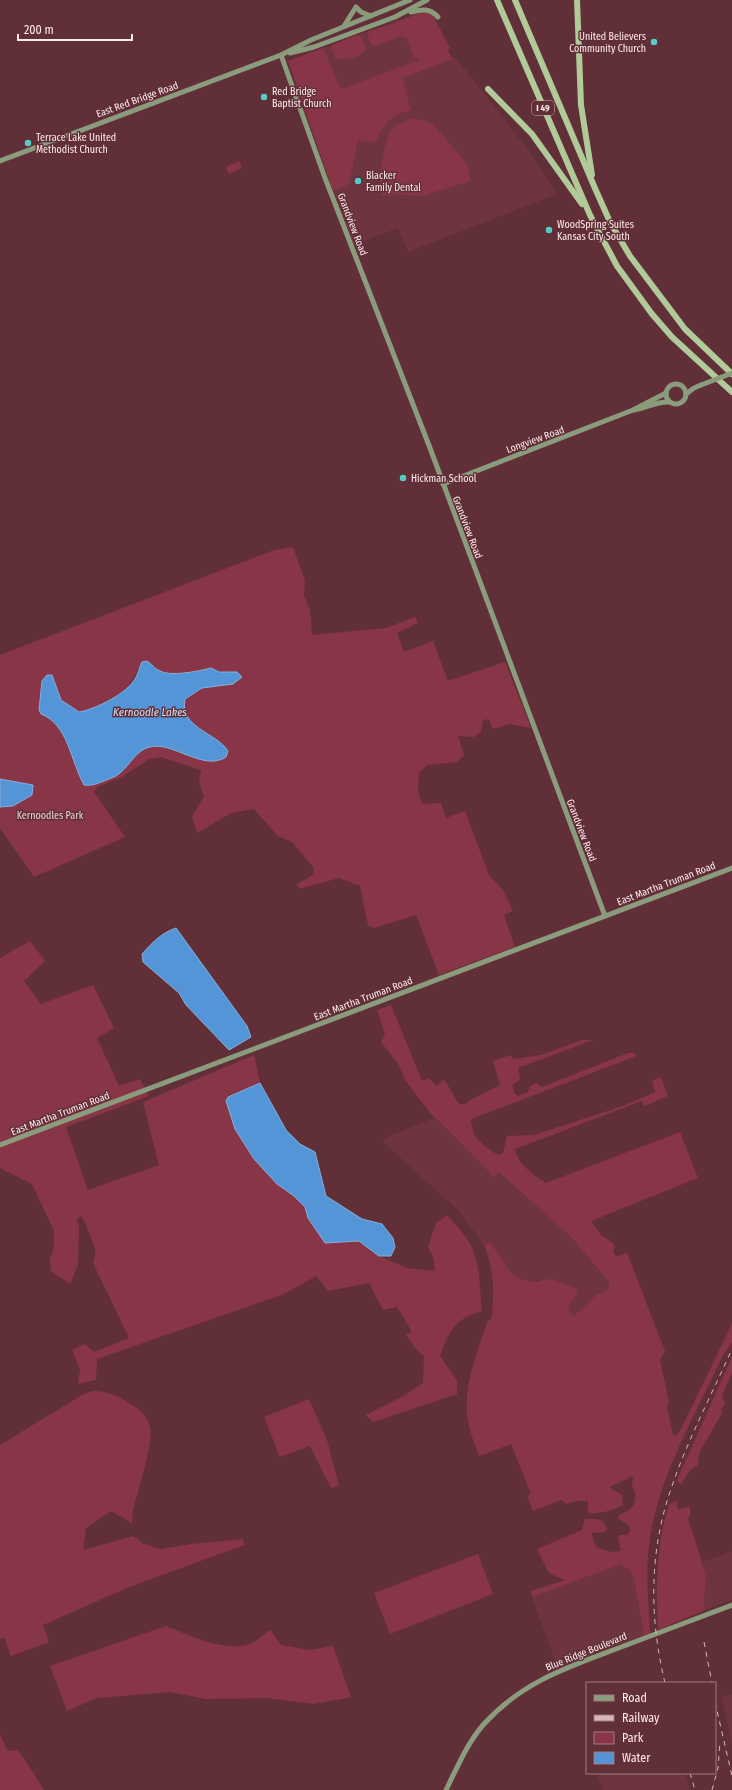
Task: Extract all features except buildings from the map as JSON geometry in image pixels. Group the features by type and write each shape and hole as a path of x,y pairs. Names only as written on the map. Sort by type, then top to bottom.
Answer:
{"highway":[{"name":"I 49","path":"497,0 590,215 617,266 652,314 672,336 732,392"},
{"name":"I 49","path":"514,0 610,222 645,278 685,329 732,373"},
{"path":"577,0 582,105 594,186"},
{"path":"488,89 532,134 590,215"}],"main road":[{"name":"East Red Bridge Road","path":"0,161 281,55 410,0"},
{"name":"East Red Bridge Road","path":"281,55 314,47 350,34 395,17 427,0"},
{"path":"344,27 352,16 356,7 361,12 371,16"},
{"path":"395,17 424,9 434,12 438,17"},
{"path":"360,30 364,23 377,14"},
{"path":"350,34 359,21"},
{"name":"Grandview Road","path":"281,55 325,178 443,484 605,916"},
{"path":"694,388 684,388 675,384 669,387 666,393 669,402 675,404 681,403 686,394 694,388 732,373"},
{"path":"684,388 686,394"},
{"name":"Longview Road","path":"443,484 633,410 666,393"},
{"name":"Longview Road","path":"633,410 643,409 658,402 669,402"},
{"name":"East Martha Truman Road","path":"0,1145 732,868"},
{"name":"Blue Ridge Boulevard","path":"446,1790 468,1747 483,1725 504,1705 528,1686 557,1671 732,1605"}],"shaded area":[{"path":"424,11 447,50 341,89 323,48"},
{"path":"456,58 529,151 557,194 408,252 398,228 353,245 333,191 349,183 358,141 376,142 385,122 397,114 411,110 403,78"},
{"path":"434,1118 494,1177 499,1172 571,1237 609,1282 607,1290 596,1295 574,1316 570,1312 568,1306 578,1293 541,1279 530,1282 516,1277 511,1273 490,1242 483,1246 459,1211 382,1141 387,1137"},
{"path":"732,1551 732,1600 705,1610 704,1600 706,1576 702,1562"},
{"path":"621,1563 629,1570 634,1578 644,1636 564,1664 558,1664 555,1660 532,1597"},
{"path":"732,1694 732,1743 722,1697"},
{"path":"597,1774 685,1774 690,1790 603,1790"}],"green space":[{"path":"424,11 432,14 450,48 447,50 453,59 403,78 411,110 389,120 376,142 358,141 349,184 333,191 288,61 323,48 341,89 419,60 417,57 414,58 407,38 403,36 374,46 371,44 367,33"},
{"path":"357,35 362,37 366,50 353,58 344,60 337,59 331,49 332,45"},
{"path":"411,119 424,120 433,124 466,163 469,168 470,181 421,196 399,194 382,196 380,184 381,174 388,137 394,127"},
{"path":"239,161 242,168 229,174 226,167"},
{"name":"Kernoodles Park","path":"293,547 305,580 304,596 310,609 312,635 386,628 415,617 418,623 397,633 404,652 433,641 448,681 505,662 531,728 510,724 493,729 489,719 483,720 481,732 474,737 458,736 464,755 457,762 427,765 419,773 418,791 422,804 441,803 446,818 465,811 489,875 503,890 513,911 504,915 515,947 439,975 416,915 374,928 368,925 360,886 339,878 299,889 297,884 313,875 314,868 292,842 278,836 254,809 231,813 197,833 192,817 204,796 199,782 201,770 161,757 149,759 122,777 97,787 94,792 125,837 34,877 0,828 0,655 274,550","holes":["153,665 160,672 171,674 193,672 211,668 219,672 237,672 233,684 202,688 185,699 185,715 202,731 215,738 188,755 162,747 150,746 139,751 119,774 91,786 59,729 52,675 61,700 79,712 97,707 115,698 129,684 138,668"]},
{"path":"30,941 45,961 24,981 41,1004 93,985 114,1028 97,1038 119,1086 140,1079 149,1096 66,1127 88,1190 159,1165 143,1102 254,1055 260,1083 228,1096 277,1184 294,1196 305,1207 308,1218 325,1242 359,1241 379,1256 407,1268 435,1271 433,1257 428,1247 436,1223 447,1215 468,1240 477,1264 482,1311 465,1318 454,1327 440,1356 457,1380 457,1394 373,1422 366,1415 405,1395 423,1383 424,1356 416,1349 406,1335 412,1332 397,1307 383,1310 369,1283 328,1291 316,1276 284,1294 97,1359 96,1380 78,1384 80,1369 72,1350 85,1344 94,1352 129,1338 93,1263 95,1249 81,1216 77,1219 79,1227 78,1265 70,1284 51,1271 50,1258 54,1248 54,1231 32,1184 0,1168 0,958"},
{"path":"391,1005 422,1081 428,1078 437,1086 443,1080 446,1082 458,1103 464,1105 470,1100 500,1085 493,1061 511,1055 513,1059 541,1055 582,1040 593,1040 518,1068 520,1079 512,1085 515,1094 518,1096 528,1092 530,1086 536,1083 542,1087 628,1053 634,1053 636,1055 471,1119 474,1132 479,1141 498,1155 503,1153 507,1136 534,1135 623,1106 655,1092 652,1081 661,1077 668,1096 644,1106 642,1101 515,1149 519,1159 531,1173 546,1183 680,1132 698,1178 591,1221 601,1235 613,1243 615,1247 613,1251 616,1257 627,1253 665,1351 660,1360 669,1402 667,1407 673,1435 676,1436 681,1429 732,1324 732,1342 722,1357 687,1429 666,1478 658,1503 652,1529 647,1565 650,1634 644,1636 634,1578 629,1570 621,1564 532,1597 531,1591 565,1580 549,1573 537,1549 582,1530 585,1519 599,1520 604,1522 606,1525 607,1529 605,1532 591,1533 597,1548 612,1552 621,1551 618,1537 620,1535 627,1535 630,1531 629,1526 618,1518 620,1514 628,1510 634,1504 635,1495 632,1486 633,1476 609,1487 622,1495 623,1505 615,1509 606,1512 588,1513 588,1501 578,1501 566,1504 561,1500 533,1511 527,1496 531,1494 511,1444 479,1456 468,1421 467,1396 469,1383 475,1358 487,1322 491,1319 492,1310 492,1272 484,1245 490,1242 511,1273 516,1277 530,1282 550,1279 574,1287 578,1293 568,1306 570,1312 574,1316 596,1295 607,1290 609,1282 571,1237 499,1172 494,1177 431,1114 405,1080 399,1065 381,1042 385,1034 377,1010"},
{"path":"732,1357 732,1373 722,1395 725,1404 721,1409 722,1413 699,1453 698,1465 690,1470 681,1484 677,1480"},
{"path":"92,1391 111,1394 136,1408 147,1419 151,1434 150,1444 133,1511 132,1523 111,1511 86,1528 83,1550 134,1536 142,1543 160,1549 243,1539 244,1545 127,1588 43,1625 49,1642 11,1656 4,1637 0,1639 0,1445 82,1395"},
{"path":"309,1399 327,1440 339,1486 331,1488 310,1446 280,1457 264,1417"},
{"path":"676,1501 678,1510 689,1506 691,1513 688,1518 706,1576 704,1600 705,1610 658,1630 657,1582 659,1551 669,1504"},
{"path":"478,1554 493,1594 390,1634 374,1593"},
{"path":"166,1626 195,1638 226,1646 250,1644 270,1630 281,1645 310,1650 333,1646 351,1697 314,1704 268,1698 206,1699 170,1692 97,1698 67,1711 50,1666"},
{"path":"0,1735 8,1751 17,1750 25,1760 44,1790 0,1790"}],"water":[{"name":"Kernoodle Lakes","path":"147,661 158,670 165,673 185,673 211,668 219,672 237,672 242,677 233,684 202,688 185,699 185,709 188,717 200,729 222,744 228,751 226,757 217,761 208,761 168,748 159,746 150,747 137,754 117,776 94,784 84,785 63,735 57,726 50,719 41,714 39,710 42,681 47,675 52,675 61,700 79,712 94,708 125,690 135,679 142,662"},
{"path":"0,779 33,785 32,795 13,806 0,807"},
{"path":"176,928 247,1026 251,1037 229,1050 186,1005 179,993 143,962 142,954 149,946 161,936"},
{"path":"260,1083 286,1130 300,1144 315,1152 326,1196 362,1219 382,1224 393,1238 395,1247 391,1256 379,1256 359,1241 325,1243 308,1218 305,1207 294,1196 277,1184 254,1159 235,1129 226,1101 228,1097"}],"railway":[{"path":"665,1682 656,1633 654,1609 655,1559 659,1534 664,1510 678,1468 732,1349"},
{"path":"704,1642 712,1682"},
{"path":"716,1706 732,1776"},
{"path":"712,1790 718,1768 720,1742"},
{"path":"690,1774 695,1790"}],"place":[{"name":"United Believers Community Church","path":"654,42"},
{"name":"Red Bridge Baptist Church","path":"264,97"},
{"name":"Terrace Lake United Methodist Church","path":"28,143"},
{"name":"Blacker Family Dental","path":"358,181"},
{"name":"WoodSpring Suites Kansas City South","path":"549,230"},
{"name":"Hickman School","path":"403,478"}]}
